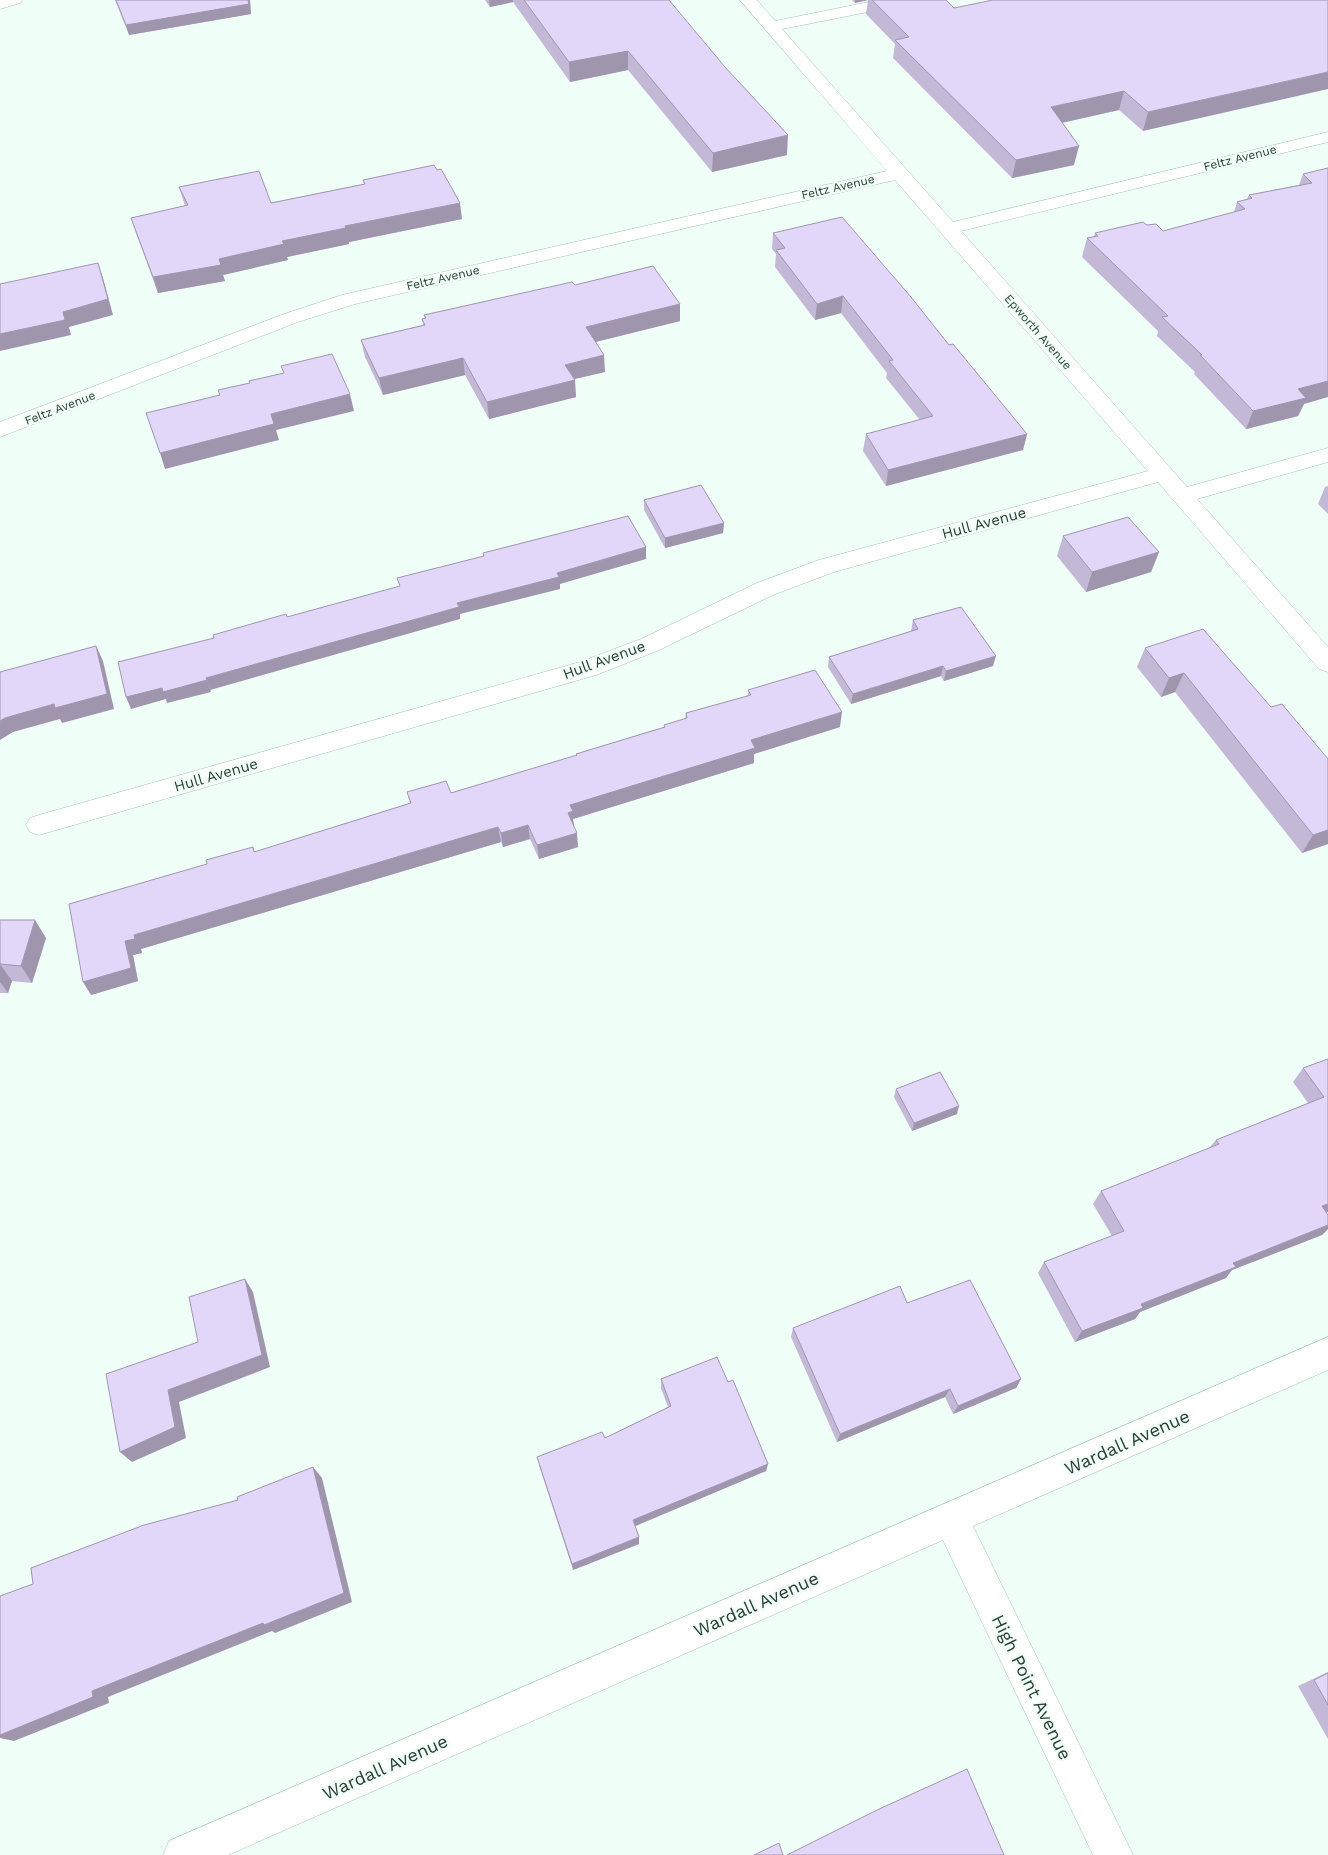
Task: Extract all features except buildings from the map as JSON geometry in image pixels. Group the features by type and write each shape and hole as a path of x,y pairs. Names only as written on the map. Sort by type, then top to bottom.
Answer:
{"street":[{"path":"0,4 14,0"},
{"name":"Epworth Avenue","path":"748,0 1328,663"},
{"path":"772,26 903,0"},
{"name":"Feltz Avenue","path":"948,228 1328,137"},
{"name":"Feltz Avenue","path":"0,430 291,318 349,299 900,173"},
{"path":"1182,496 1328,455"},
{"name":"Hull Avenue","path":"39,825 587,669 649,645 766,589 827,566 1162,474"},
{"name":"Wardall Avenue","path":"183,1855 1328,1353"},
{"name":"High Point Avenue","path":"951,1519 1113,1855"}]}
